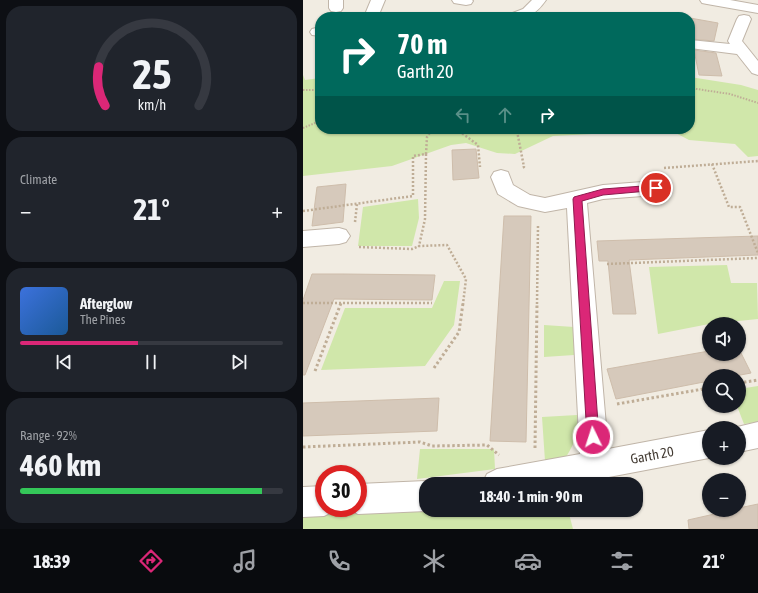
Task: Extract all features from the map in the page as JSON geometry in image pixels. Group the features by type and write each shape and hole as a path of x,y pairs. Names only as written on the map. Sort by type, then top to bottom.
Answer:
{"street":[{"path":"373,12 378,0"},
{"path":"536,12 539,0"},
{"path":"707,0 758,9"},
{"path":"744,19 735,41 758,70"},
{"path":"695,45 707,48 741,50"},
{"path":"501,177 505,189 525,201 545,205 603,192 656,188"},
{"path":"577,199 595,466"},
{"path":"304,242 349,236"},
{"path":"746,438 758,435"},
{"name":"Garth 20","path":"500,472 535,477 702,445"},
{"path":"367,499 419,496"},
{"path":"303,502 315,501"}],"path":[{"path":"695,89 730,94 758,103"},
{"path":"303,90 315,90"},
{"path":"303,128 315,123"},
{"path":"419,246 425,220 426,154 427,137 429,134"},
{"path":"463,134 478,145 481,170 501,177 524,167 518,134"},
{"path":"303,211 413,196 413,156 426,154"},
{"path":"656,188 650,168 758,161"},
{"path":"712,164 729,207 740,207 758,253"},
{"path":"357,204 349,236 412,249 419,246 447,245 466,279 459,332 434,368"},
{"path":"535,477 538,218"},
{"path":"581,265 758,258"},
{"path":"303,302 432,303"},
{"path":"315,371 341,303"},
{"path":"746,382 758,380"},
{"path":"591,408 702,389"},
{"path":"303,447 420,442 432,446 487,445 500,472"}],"green space":[{"path":"303,75 305,80 315,79 315,134 592,134 553,136 515,154 497,153 466,143 451,145 392,166 303,176"},
{"path":"695,78 741,85 758,90 758,156 748,157 735,144 689,140 678,134 695,134"},
{"path":"418,199 419,218 412,246 358,246 363,207"},
{"path":"727,265 731,283 757,283 758,319 746,320 746,317 702,317 702,325 658,334 649,267"},
{"path":"444,281 460,281 454,325 425,366 321,370 345,308 432,308"},
{"path":"544,325 574,327 574,355 544,357"},
{"path":"758,386 758,422 746,424 746,421 743,421 740,413 746,413 746,388"},
{"path":"577,415 576,437 566,457 545,461 542,417"},
{"path":"420,449 494,449 495,469 433,477 419,477 419,479 417,479"},
{"path":"419,511 419,517 570,517 573,529 303,529 303,516 367,517 367,513"}],"building":[{"path":"695,19 718,23 714,41 695,39"},
{"path":"695,50 716,53 722,76 699,75"},
{"path":"476,149 479,178 453,180 452,150"},
{"path":"346,184 343,222 312,226 317,187"},
{"path":"504,216 531,216 526,442 490,441"},
{"path":"758,236 758,255 629,260 636,314 613,314 608,261 599,261 597,241"},
{"path":"312,274 435,275 432,300 334,299 305,375 303,375 303,300"},
{"path":"702,352 702,361 745,361 751,373 746,374 746,369 702,369 702,382 616,399 607,369"},
{"path":"439,398 437,431 303,436 303,403"},
{"path":"758,504 758,529 689,529 688,520 702,517 746,517 746,507"}],"route":[{"path":"593,437 577,199 603,192 656,188"}]}
